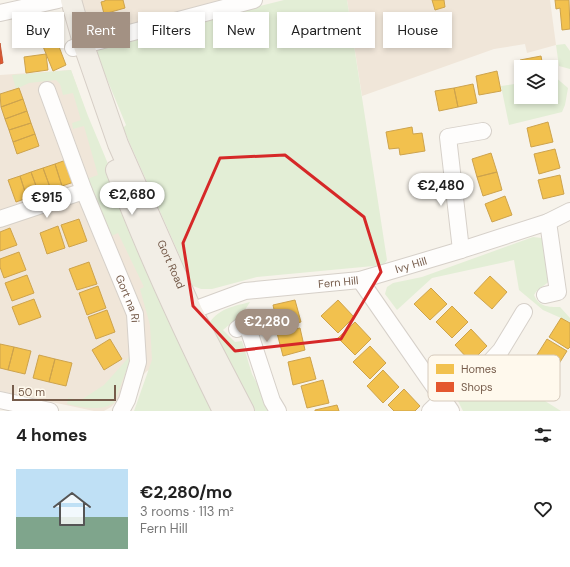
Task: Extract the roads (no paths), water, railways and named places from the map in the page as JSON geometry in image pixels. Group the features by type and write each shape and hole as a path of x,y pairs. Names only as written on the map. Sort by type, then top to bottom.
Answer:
{"main road":[{"name":"Gort Road","path":"58,0 72,31"},
{"name":"Gort Road","path":"71,0 73,12"},
{"name":"Gort Road","path":"79,48 94,112 133,216 152,261 244,411"},
{"name":"Gort Road","path":"184,313 223,411"}],"street":[{"path":"0,13 58,0"},
{"path":"130,33 254,0"},
{"name":"Gort na Ri","path":"47,90 84,191 136,314 138,362 127,400 121,411"},
{"path":"461,250 448,137 483,131"},
{"path":"0,219 84,191"},
{"name":"Ivy Hill","path":"360,280 548,222 570,211"},
{"path":"545,295 558,292 548,222"},
{"name":"Fern Hill","path":"184,313 245,291 360,280 428,378"},
{"path":"496,355 524,312"},
{"path":"237,329 246,322 272,401 278,411"},
{"path":"0,400 50,411"},
{"path":"430,411 447,405"}]}
